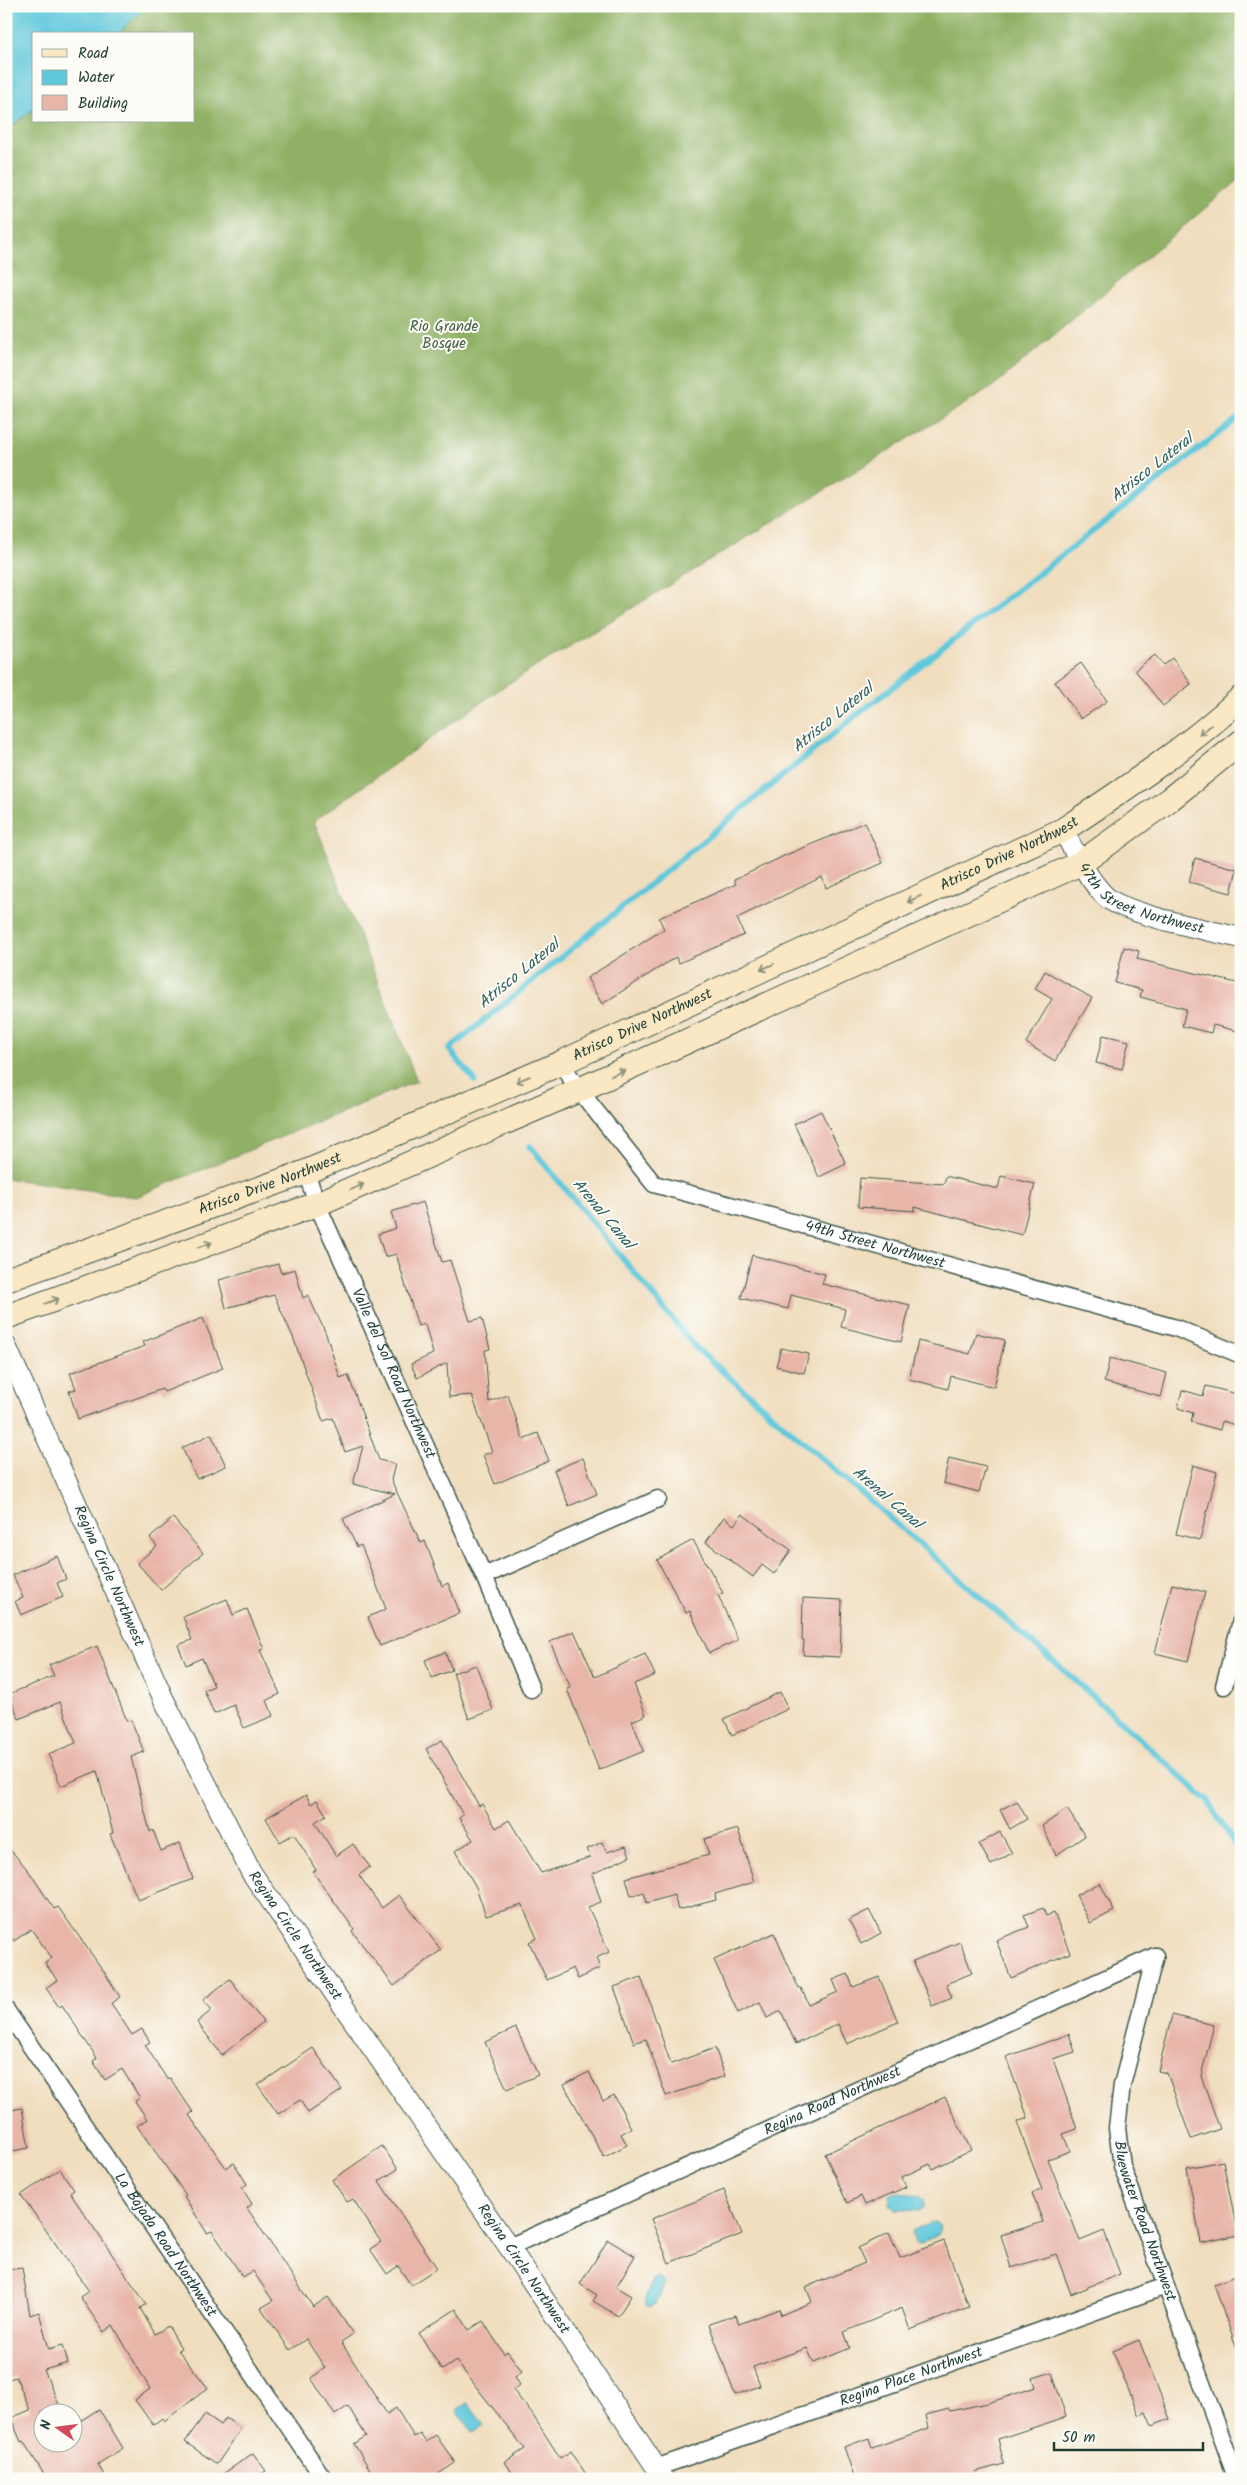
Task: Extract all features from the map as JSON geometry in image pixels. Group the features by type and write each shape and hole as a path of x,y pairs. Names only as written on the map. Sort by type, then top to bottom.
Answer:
{"main road":[{"name":"Atrisco Drive Northwest","path":"6,1280 306,1172 561,1062 1063,830 1139,779 1210,727 1241,698"},
{"path":"6,1318 317,1204 579,1090 1081,863 1170,798 1241,742"}],"street":[{"name":"47th Street Northwest","path":"1063,830 1081,863 1107,898 1128,909 1241,938"},
{"name":"49th Street Northwest","path":"561,1062 579,1090 654,1184 1176,1328 1241,1355"},
{"name":"Valle del Sol Road Northwest","path":"306,1172 317,1204 484,1576 532,1688"},
{"name":"Regina Circle Northwest","path":"6,1346 164,1700 251,1872 509,2247 660,2473"},
{"path":"484,1576 658,1499"},
{"path":"1224,1686 1241,1621"},
{"name":"Regina Road Northwest","path":"509,2247 1155,1956"},
{"name":"Bluewater Road Northwest","path":"1155,1956 1122,2085 1117,2128 1122,2166 1237,2479"},
{"name":"La Bajada Road Northwest","path":"9,2020 324,2479"},
{"name":"Regina Place Northwest","path":"660,2473 1166,2286"}],"green space":[{"name":"Rio Grande Bosque","path":"148,6 1241,6 1241,178 991,388 503,687 314,821 417,1081 136,1197 6,1178 6,136 11,126 32,110 32,122 195,122 195,32 121,32 125,26"}],"water":[{"path":"6,6 148,6 125,26 121,32 32,32 32,110 11,126 6,136"},
{"path":"898,2193 920,2195 924,2199 924,2208 919,2211 896,2209 893,2205 889,2205 890,2196"},
{"path":"934,2222 940,2226 938,2235 921,2244 915,2243 912,2234 913,2230"},
{"path":"658,2277 665,2282 656,2305 651,2307 646,2305 646,2296 653,2278"},
{"path":"468,2402 484,2426 473,2433 457,2410"}],"building":[{"path":"1155,655 1163,665 1172,658 1191,684 1163,706 1135,670"},
{"path":"1081,663 1107,701 1081,719 1055,682"},
{"path":"865,822 883,863 826,888 822,877 737,918 744,935 679,963 676,957 602,1004 587,978 664,929 659,918 736,884 734,880 786,855"},
{"path":"1195,858 1237,869 1231,893 1189,882"},
{"path":"1124,947 1139,951 1137,959 1241,984 1241,1032 1213,1025 1211,1033 1182,1026 1186,1009 1140,997 1142,990 1115,983"},
{"path":"1045,971 1092,998 1055,1061 1026,1043 1052,999 1035,989"},
{"path":"1103,1035 1129,1041 1122,1069 1096,1063"},
{"path":"821,1111 846,1164 819,1177 794,1124"},
{"path":"946,1176 998,1189 1001,1176 1035,1184 1022,1235 915,1207 915,1211 858,1207 860,1178 944,1184"},
{"path":"423,1202 442,1262 450,1260 470,1321 482,1318 490,1349 485,1350 489,1402 508,1395 523,1439 538,1433 549,1461 495,1484 483,1455 492,1452 472,1395 449,1397 447,1363 417,1378 411,1364 433,1354 425,1324 418,1326 396,1254 385,1257 378,1234 396,1228 391,1212"},
{"path":"752,1255 825,1274 822,1284 910,1305 901,1342 841,1327 845,1309 791,1295 788,1309 741,1298"},
{"path":"278,1264 281,1273 295,1269 303,1298 308,1295 326,1334 340,1378 348,1375 379,1460 395,1464 391,1480 421,1543 425,1541 442,1586 448,1583 460,1613 380,1646 368,1617 386,1609 361,1545 357,1547 343,1519 395,1494 353,1484 363,1446 345,1452 333,1418 323,1421 293,1337 274,1295 226,1308 219,1280"},
{"path":"203,1318 223,1368 164,1392 162,1389 78,1419 69,1391 76,1389 70,1373 145,1346 143,1342"},
{"path":"976,1333 1005,1340 994,1387 951,1376 948,1389 909,1379 918,1341 970,1354"},
{"path":"781,1348 809,1354 804,1373 776,1366"},
{"path":"1110,1358 1167,1373 1161,1397 1104,1382"},
{"path":"1206,1386 1241,1395 1235,1425 1222,1421 1220,1430 1191,1422 1193,1413 1178,1408 1182,1390 1203,1396"},
{"path":"211,1434 226,1466 197,1479 182,1448"},
{"path":"583,1458 597,1494 569,1506 554,1470"},
{"path":"949,1458 986,1467 979,1492 943,1483"},
{"path":"1193,1465 1217,1472 1200,1540 1176,1534"},
{"path":"742,1514 791,1550 774,1574 762,1565 753,1577 706,1542 724,1517 734,1525"},
{"path":"173,1518 203,1553 161,1590 137,1563 157,1546 150,1538"},
{"path":"693,1540 723,1593 718,1595 738,1640 709,1653 690,1611 686,1613 657,1560"},
{"path":"57,1556 66,1579 57,1583 63,1597 21,1615 15,1601 23,1598 13,1575"},
{"path":"1172,1584 1205,1592 1188,1661 1155,1653"},
{"path":"803,1598 842,1600 840,1657 803,1655"},
{"path":"227,1599 233,1615 247,1609 264,1649 260,1650 280,1694 267,1700 273,1716 244,1728 234,1705 214,1714 204,1690 214,1686 202,1658 186,1665 178,1645 192,1640 183,1617"},
{"path":"574,1631 595,1677 645,1654 655,1675 634,1684 646,1715 632,1721 644,1751 599,1770 567,1689 571,1688 550,1642"},
{"path":"97,1646 127,1721 131,1720 144,1752 131,1757 150,1832 153,1830 161,1851 180,1843 193,1879 138,1900 110,1834 113,1833 97,1771 61,1786 48,1754 76,1743 60,1702 19,1719 9,1694 54,1676 49,1665"},
{"path":"445,1652 452,1670 432,1678 425,1660"},
{"path":"476,1665 493,1710 469,1719 453,1673"},
{"path":"780,1692 788,1709 732,1735 724,1719"},
{"path":"442,1740 479,1806 482,1804 496,1828 509,1820 541,1873 591,1857 587,1849 602,1842 607,1852 626,1846 630,1856 592,1874 601,1902 588,1907 609,1952 596,1958 600,1968 578,1979 573,1968 547,1980 529,1942 537,1938 522,1905 486,1916 476,1887 455,1851 473,1840 459,1818 463,1815 426,1749"},
{"path":"306,1795 311,1804 317,1800 326,1815 315,1822 336,1856 353,1844 370,1867 359,1875 382,1908 399,1895 441,1950 394,1986 352,1931 354,1929 313,1872 316,1870 294,1834 280,1842 266,1818"},
{"path":"1017,1801 1027,1819 1010,1829 1000,1810"},
{"path":"1067,1809 1085,1836 1056,1855 1042,1826"},
{"path":"738,1829 754,1882 715,1894 716,1900 678,1910 674,1895 647,1903 644,1892 631,1896 626,1878 709,1855 704,1839"},
{"path":"1000,1832 1012,1853 991,1865 979,1844"},
{"path":"6,1845 28,1870 54,1909 58,1907 105,1973 120,1997 111,2003 132,2035 142,2029 150,2042 145,2045 167,2079 170,2078 193,2112 189,2115 226,2168 234,2163 247,2184 242,2188 252,2204 247,2208 313,2307 328,2297 353,2334 341,2342 387,2414 396,2408 414,2437 420,2434 426,2442 436,2435 455,2463 431,2479 376,2479 354,2444 366,2436 348,2406 335,2415 311,2378 325,2368 306,2339 290,2350 261,2308 273,2301 253,2271 243,2277 212,2231 207,2233 184,2196 186,2195 137,2126 147,2119 135,2101 140,2098 122,2069 105,2080 93,2061 97,2058 62,2005 59,2007 46,1988 57,1980 45,1963 52,1958 31,1929 14,1941 6,1930"},
{"path":"1100,1883 1114,1911 1090,1923 1076,1895"},
{"path":"1043,1908 1046,1916 1054,1913 1070,1953 1011,1978 996,1940 1029,1927 1024,1915"},
{"path":"869,1910 881,1933 861,1944 849,1920"},
{"path":"774,1933 799,1989 801,1988 809,2005 838,1992 833,1980 848,1974 853,1987 879,1977 898,2022 847,2044 838,2024 796,2044 781,2011 767,2018 760,2002 738,2013 714,1960"},
{"path":"960,1942 972,1973 946,1984 952,1998 932,2006 913,1961"},
{"path":"641,1977 671,2064 715,2048 725,2076 666,2096 646,2039 634,2043 614,1987"},
{"path":"230,1979 263,2022 222,2055 197,2022 212,2010 203,2000"},
{"path":"1172,2015 1214,2025 1201,2076 1220,2129 1191,2139 1167,2073 1158,2071"},
{"path":"516,2028 538,2075 507,2089 485,2042"},
{"path":"1069,2034 1075,2052 1053,2059 1077,2129 1063,2134 1070,2151 1048,2159 1080,2241 1104,2231 1120,2274 1071,2294 1056,2254 1011,2268 1001,2235 1043,2222 1032,2193 1042,2190 1017,2122 1028,2118 1006,2057"},
{"path":"313,2048 342,2090 308,2113 300,2100 278,2114 258,2085"},
{"path":"589,2072 603,2101 614,2095 631,2128 621,2134 627,2145 604,2157 564,2085"},
{"path":"945,2097 971,2150 933,2169 930,2164 902,2177 906,2187 865,2205 861,2196 847,2203 825,2154"},
{"path":"22,2108 29,2148 6,2152 6,2111"},
{"path":"382,2146 398,2169 379,2181 437,2268 411,2285 398,2266 387,2274 370,2249 381,2242 353,2199 347,2202 332,2180"},
{"path":"1223,2161 1238,2235 1201,2243 1187,2168"},
{"path":"60,2169 74,2190 70,2193 146,2304 140,2308 155,2334 168,2326 181,2348 178,2350 208,2388 164,2421 162,2418 153,2425 135,2400 150,2389 113,2325 104,2332 80,2297 89,2291 21,2195"},
{"path":"724,2190 742,2234 669,2263 651,2219"},
{"path":"889,2233 900,2258 944,2241 969,2307 910,2330 902,2308 844,2332 850,2348 814,2363 807,2348 753,2367 760,2386 735,2395 709,2324 736,2315 739,2324 779,2309 781,2315 812,2302 806,2287 865,2263 858,2248"},
{"path":"608,2240 635,2256 616,2287 631,2296 618,2316 593,2301 597,2295 580,2284"},
{"path":"22,2268 30,2315 39,2312 49,2349 63,2345 68,2363 44,2370 58,2402 32,2402 32,2452 82,2452 82,2420 99,2409 123,2448 98,2464 106,2479 47,2479 23,2441 21,2442 11,2418 30,2410 16,2377 6,2380 6,2270"},
{"path":"1241,2274 1241,2352 1238,2353 1214,2284"},
{"path":"456,2309 469,2330 483,2321 504,2354 507,2351 522,2371 515,2377 520,2385 513,2390 532,2414 560,2458 571,2451 589,2479 516,2479 505,2462 525,2449 456,2361 442,2370 419,2333"},
{"path":"1139,2340 1170,2419 1152,2426 1146,2412 1139,2416 1113,2351"},
{"path":"1052,2372 1066,2417 998,2439 1004,2464 975,2472 977,2479 855,2479 844,2447 869,2438 872,2448 929,2428 926,2415 949,2409 950,2411 988,2403 1036,2387 1033,2378"},
{"path":"205,2414 221,2425 226,2418 241,2429 217,2464 185,2442"},
{"path":"253,2453 266,2471 254,2479 216,2479"}],"waterway":[{"name":"Atrisco Lateral","path":"475,1081 449,1049 853,718 1241,416"},
{"name":"Arenal Canal","path":"530,1146 697,1349 1076,1681 1207,1800 1241,1855"}]}
